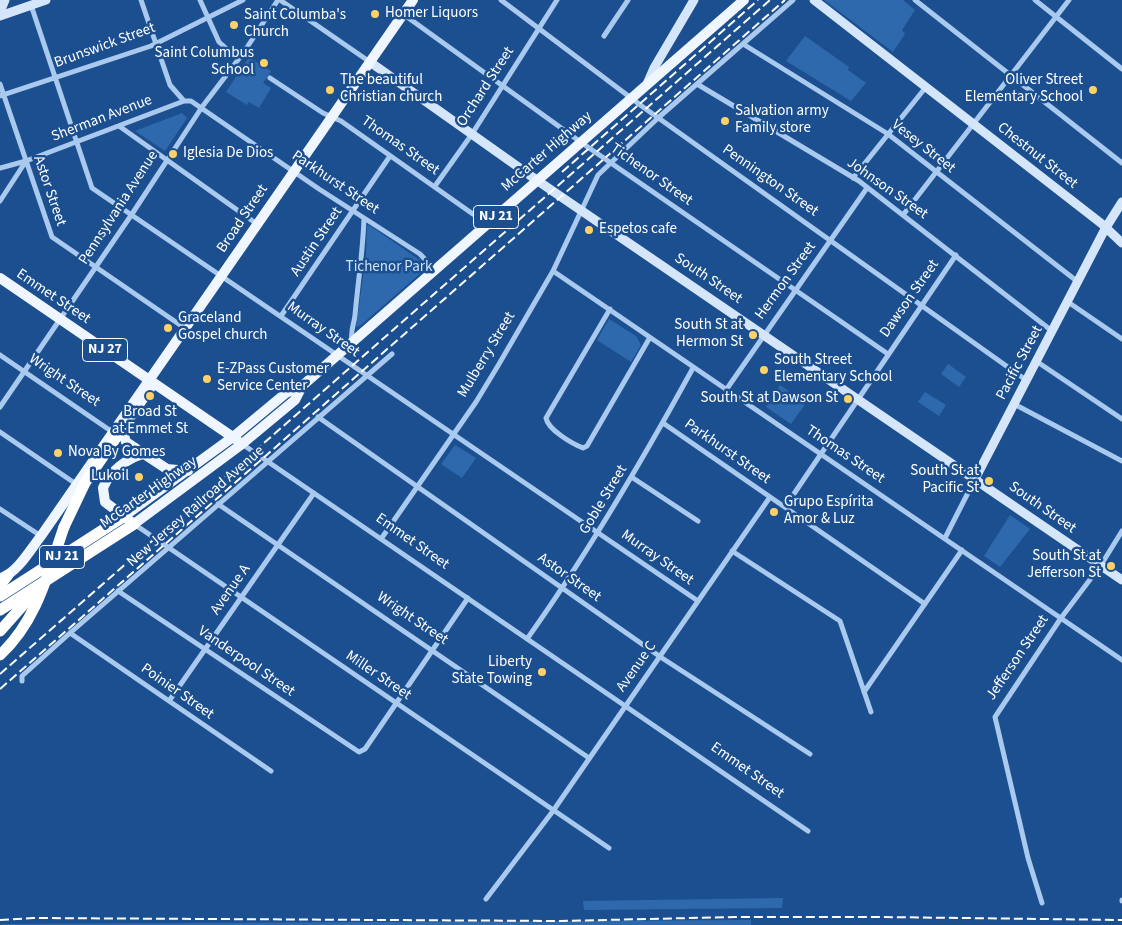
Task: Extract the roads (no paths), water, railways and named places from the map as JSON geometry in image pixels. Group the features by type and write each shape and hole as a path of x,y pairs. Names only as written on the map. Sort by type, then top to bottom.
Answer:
{"highway":[{"path":"0,655 17,637 34,610 64,527 85,484 117,430"},
{"name":"McCarter Highway","path":"0,596 124,517"},
{"name":"McCarter Highway","path":"0,610 134,524"},
{"path":"0,585 4,577"},
{"path":"0,631 30,598 38,585"}],"main road":[{"path":"0,12 5,0"},
{"path":"0,16 46,0"},
{"name":"Broad Street","path":"4,577 41,536 76,484 150,388 150,381 412,0"},
{"path":"647,84 654,68 694,0"},
{"name":"McCarter Highway","path":"124,517 233,438 286,393 302,386 744,0"},
{"name":"Chestnut Street","path":"814,0 974,124 1122,243"},
{"name":"South Street","path":"370,62 538,181 1122,580"},
{"name":"Pacific Street","path":"975,479 1105,229 1122,202"},
{"name":"Emmet Street","path":"0,278 242,444"},
{"name":"McCarter Highway","path":"134,524 242,444 295,400 302,386"},
{"name":"Wright Street","path":"117,430 126,442 167,469 188,471"},
{"path":"134,524 105,502 103,488 122,463 132,457 143,454"}],"street":[{"path":"141,0 170,85 184,101"},
{"path":"200,0 219,42 237,58"},
{"name":"Brunswick Street","path":"2,95 156,43 243,0"},
{"name":"Pennsylvania Avenue","path":"0,407 132,214 165,160 237,58 244,52 279,0"},
{"name":"South Street","path":"279,0 370,62"},
{"name":"Pennington Street","path":"501,0 658,118 832,240 1026,380"},
{"name":"Orchard Street","path":"435,186 472,134 557,0"},
{"path":"604,36 628,0"},
{"path":"610,162 793,0"},
{"path":"915,0 1122,163"},
{"path":"1036,0 1122,70"},
{"path":"903,214 1069,0"},
{"name":"Murray Street","path":"31,6 92,188 339,354 367,376 698,601"},
{"name":"Tichenor Street","path":"403,14 582,143 888,354"},
{"name":"Vesey Street","path":"743,44 888,134 1078,282"},
{"name":"Thomas Street","path":"270,78 341,121 488,224"},
{"name":"Astor Street","path":"0,84 2,95 52,237 186,329"},
{"name":"Johnson Street","path":"697,84 853,178 903,214 1052,331"},
{"path":"853,178 926,87"},
{"name":"Parkhurst Street","path":"184,101 191,100 202,107 420,254 435,270"},
{"name":"Sherman Avenue","path":"0,168 26,162 184,101"},
{"path":"119,126 257,224"},
{"name":"Austin Street","path":"281,316 390,156"},
{"path":"0,201 26,162"},
{"name":"Mulberry Street","path":"381,539 478,398 553,272 598,175 610,162"},
{"name":"Hermon Street","path":"726,390 867,188"},
{"path":"352,342 350,332 354,323 360,277 364,218"},
{"name":"Dawson Street","path":"785,508 956,255"},
{"name":"Thomas Street","path":"553,272 610,309 649,338 1122,660"},
{"path":"1068,302 1122,339"},
{"path":"610,309 546,418 548,424 577,446 584,448 587,446 649,338"},
{"name":"New Jersey Railroad Avenue","path":"22,681 22,676 70,633 392,354"},
{"name":"Wright Street","path":"0,355 117,430"},
{"path":"1036,361 1122,419"},
{"name":"Goble Street","path":"528,639 599,533 633,478 693,368"},
{"path":"1014,404 1122,461"},
{"name":"Astor Street","path":"318,418 660,656 810,754"},
{"name":"Parkhurst Street","path":"663,423 925,604"},
{"path":"0,432 76,484"},
{"name":"Emmet Street","path":"242,444 808,831"},
{"path":"633,478 698,521"},
{"name":"Pacific Street","path":"945,538 975,479"},
{"name":"Avenue A","path":"169,702 314,493"},
{"name":"Avenue C","path":"486,899 553,811 770,497"},
{"name":"Wright Street","path":"218,504 589,758"},
{"path":"0,509 41,536"},
{"name":"Miller Street","path":"134,524 609,848"},
{"name":"Jefferson Street","path":"1042,903 1028,858 994,717 1061,618 1101,565 1122,530"},
{"path":"864,692 962,550"},
{"path":"732,551 840,621 871,712"},
{"name":"Vanderpool Street","path":"118,591 354,751 360,752 365,749 397,703"},
{"path":"397,703 468,598"},
{"name":"Poinier Street","path":"70,633 271,772"}],"railway":[{"path":"562,172 758,0"},
{"path":"0,674 770,0"},
{"path":"0,689 785,0"},
{"path":"0,920 33,918 560,921 735,917 1122,920"}],"place":[{"name":"Homer Liquors","path":"375,14"},
{"name":"Saint Columba's Church","path":"234,25"},
{"name":"Saint Columbus School","path":"264,63"},
{"name":"The beautiful Christian church","path":"330,90"},
{"name":"Oliver Street Elementary School","path":"1093,90"},
{"name":"Salvation army Family store","path":"725,121"},
{"name":"Iglesia De Dios","path":"173,154"},
{"name":"Espetos cafe","path":"589,230"},
{"name":"Graceland Gospel church","path":"168,328"},
{"name":"South St at Hermon St","path":"753,335"},
{"name":"South Street Elementary School","path":"764,370"},
{"name":"E-ZPass Customer Service Center","path":"207,379"},
{"name":"Broad St at Emmet St","path":"150,396"},
{"name":"South St at Dawson St","path":"848,399"},
{"name":"Nova By Gomes","path":"58,453"},
{"name":"Lukoil","path":"139,477"},
{"name":"South St at Pacific St","path":"989,481"},
{"name":"Grupo Espírita Amor & Luz","path":"774,512"},
{"name":"South St at Jefferson St","path":"1111,566"},
{"name":"Liberty State Towing","path":"542,672"}],"park label":[{"name":"Tichenor Park","path":"389,268"}]}
